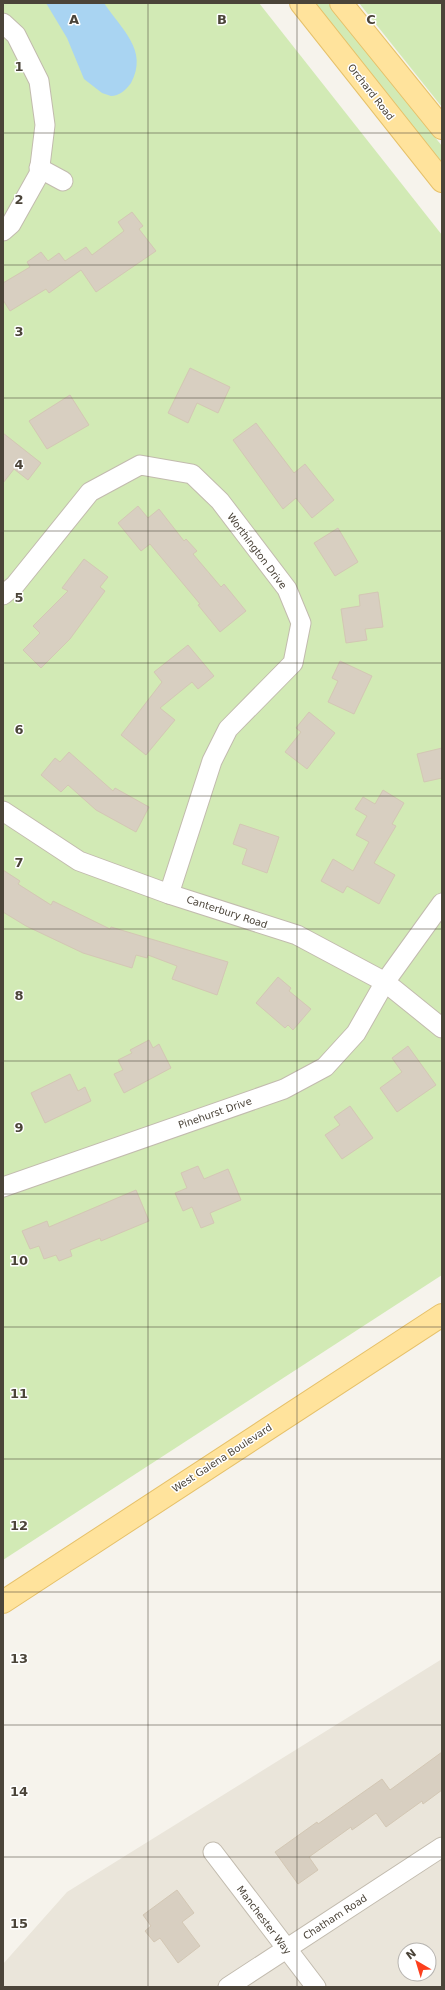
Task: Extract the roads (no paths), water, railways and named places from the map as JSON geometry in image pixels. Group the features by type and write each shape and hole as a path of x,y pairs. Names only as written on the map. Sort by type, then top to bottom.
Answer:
{"main road":[{"name":"Orchard Road","path":"301,3 442,181"},
{"path":"341,3 442,128"},
{"name":"West Galena Boulevard","path":"3,1602 442,1315"}],"street":[{"path":"3,23 16,35 39,81 45,125 39,174 11,224 3,231"},
{"path":"40,168 63,181"},
{"name":"Worthington Drive","path":"3,595 15,585 90,492 140,465 192,474 220,501 287,589 301,623 293,663 228,729 212,761 169,894"},
{"name":"Canterbury Road","path":"3,811 79,861 169,894 297,935 385,982 442,1028"},
{"name":"Pinehurst Drive","path":"3,1187 284,1089 325,1067 356,1033 385,982 442,903"},
{"name":"Chatham Road","path":"228,1987 442,1847"},
{"name":"Manchester Way","path":"213,1852 316,1987"}],"water":[{"path":"46,3 104,3 131,40 135,50 137,60 136,71 131,83 125,90 120,94 111,96 102,93 84,79 67,38"}]}
